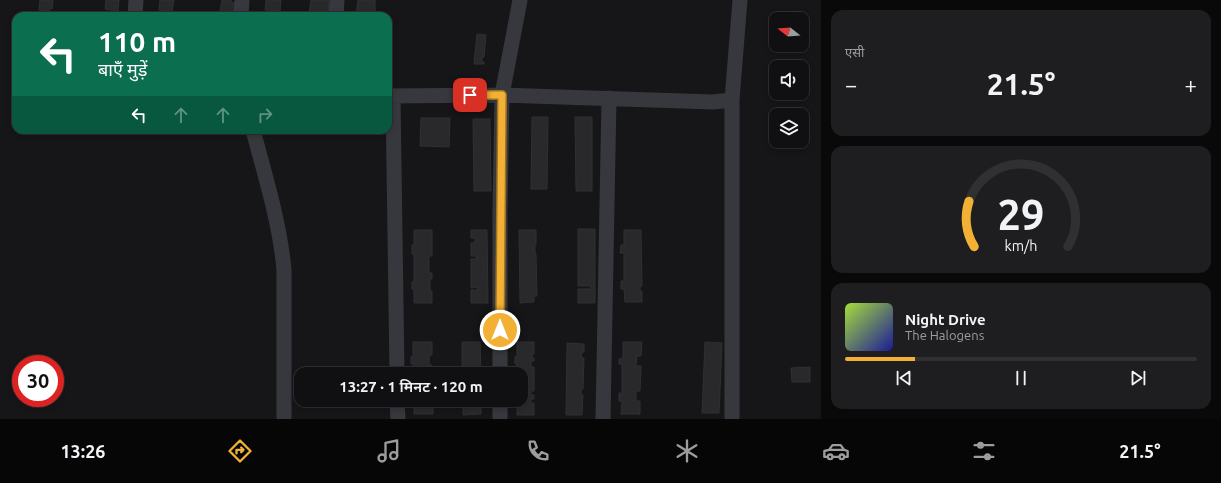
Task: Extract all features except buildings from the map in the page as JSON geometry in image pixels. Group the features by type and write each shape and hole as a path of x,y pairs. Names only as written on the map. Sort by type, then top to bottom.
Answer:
{"street":[{"path":"135,12 136,0"},
{"path":"241,12 242,0"},
{"path":"336,12 337,0"},
{"path":"500,367 502,95 520,0"},
{"path":"732,419 732,100 740,0"},
{"path":"392,96 502,95 713,102 732,100"},
{"path":"603,419 609,98"},
{"path":"254,134 279,232 284,270 284,419"},
{"path":"391,134 397,367"},
{"path":"397,407 398,419"},
{"path":"500,407 500,419"}],"route":[{"path":"470,95 502,95 500,330"}]}
